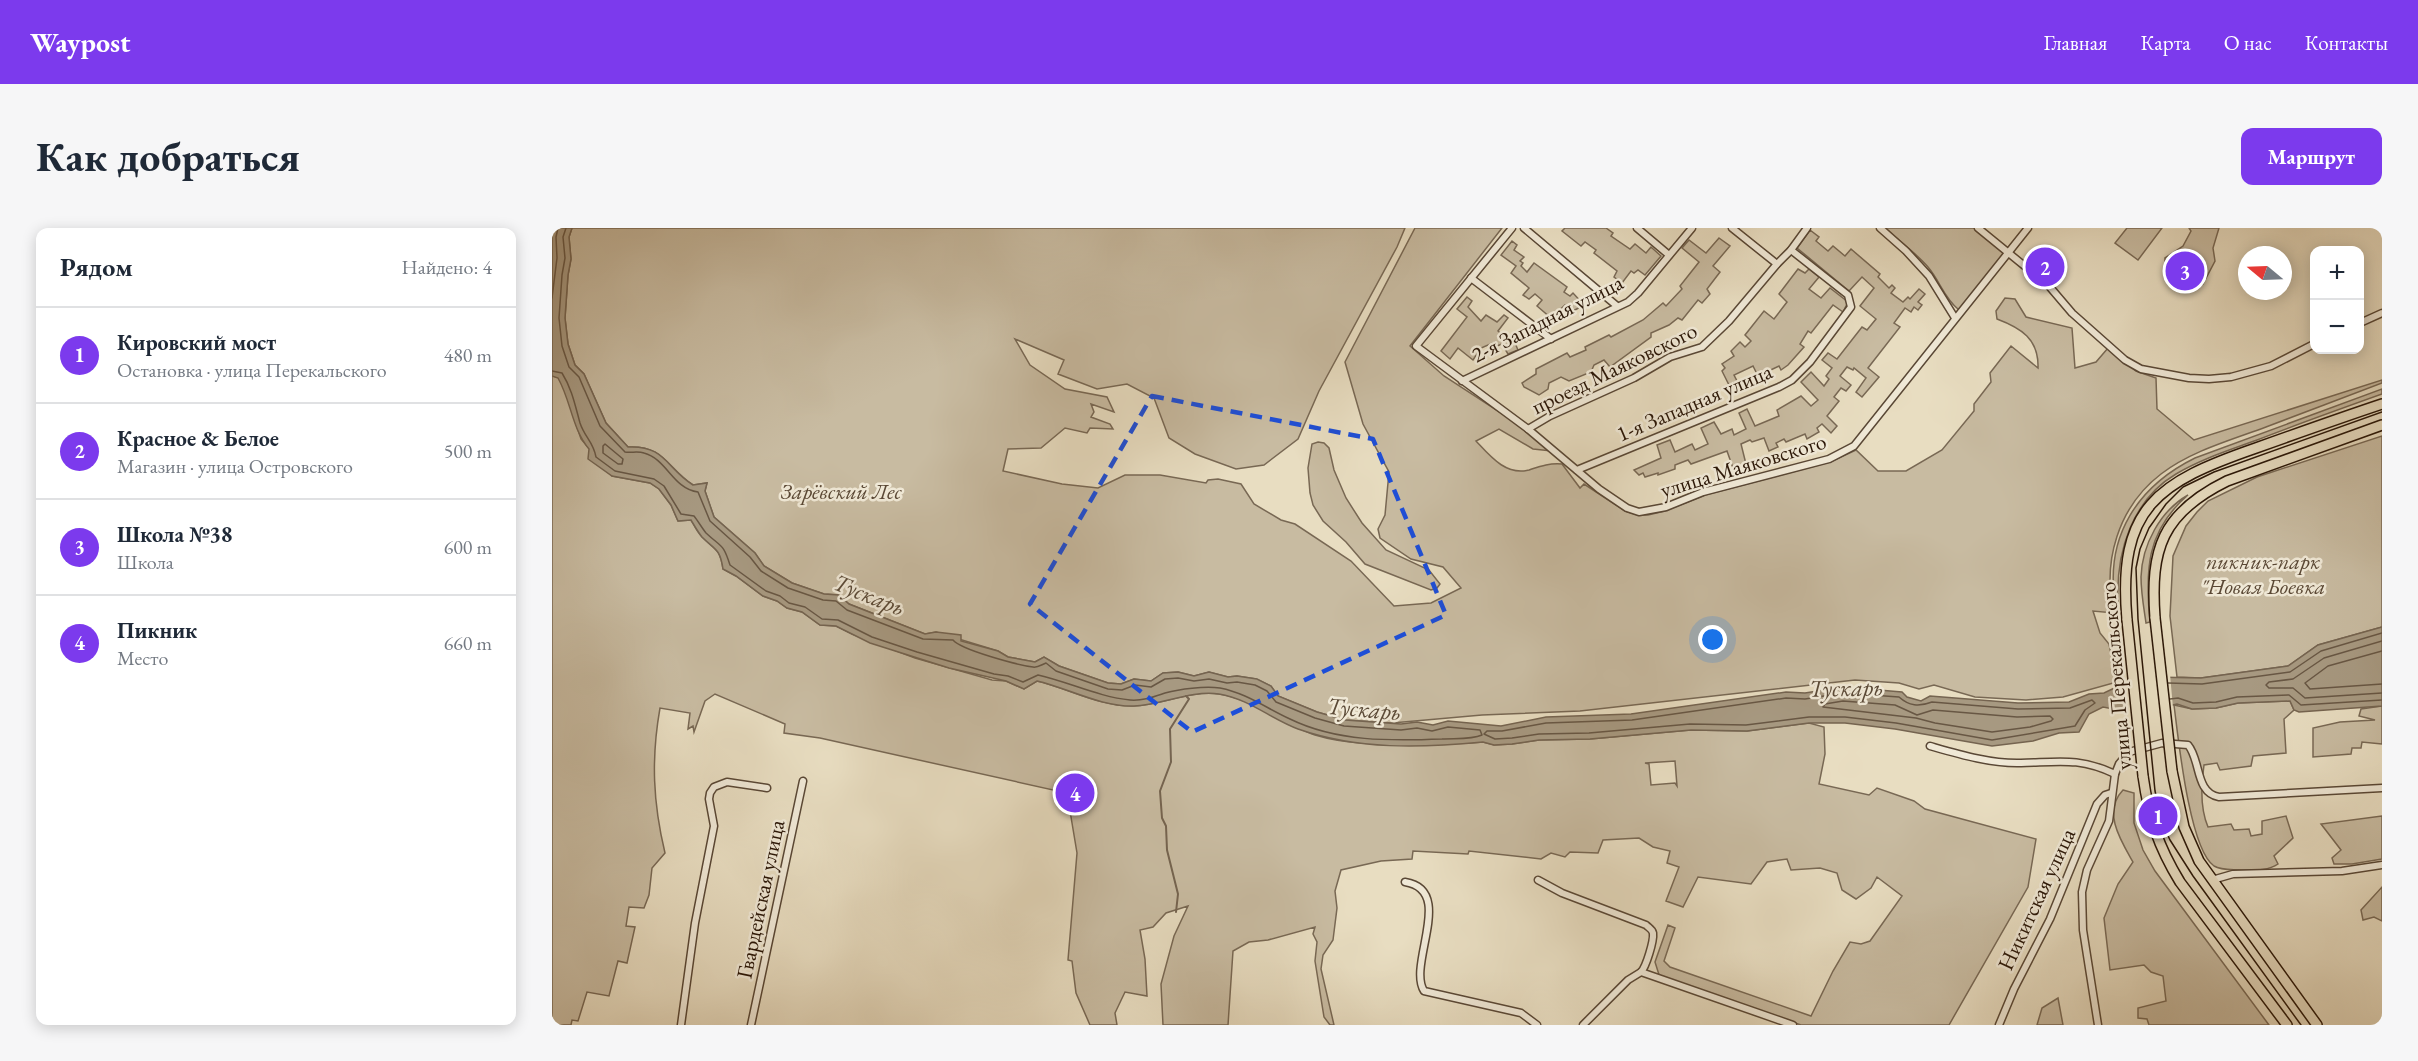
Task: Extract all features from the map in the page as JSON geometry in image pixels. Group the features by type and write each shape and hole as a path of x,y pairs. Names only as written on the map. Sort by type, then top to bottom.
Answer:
{"main road":[{"name":"улица Перекальского","path":"2287,1025 2180,882 2166,860 2153,830 2143,776 2124,576 2129,548 2139,522 2169,486 2207,465 2382,404"},
{"name":"улица Перекальского","path":"2317,1025 2211,880 2199,861 2184,827 2172,771 2155,618 2154,581 2158,551 2170,525 2181,510 2208,490 2382,425"}],"street":[{"path":"1512,228 1472,278 1551,339"},
{"path":"1524,228 1617,306"},
{"path":"1637,228 1670,255"},
{"name":"2-я Западная улица","path":"1462,381 1628,302 1692,228"},
{"path":"1732,228 1777,264"},
{"name":"проезд Маяковского","path":"1528,429 1550,416 1634,378 1670,357 1702,347 1725,326 1808,228"},
{"path":"1880,228 1924,270 1955,318"},
{"path":"1978,228 2049,286 2073,313 2125,360 2141,369 2189,378 2231,377 2271,366 2310,346"},
{"name":"улица Маяковского","path":"1472,278 1416,346 1528,429 1627,508 1639,512 1650,511 1703,492 1829,459 1854,446 2028,228"},
{"name":"1-я Западная улица","path":"1577,470 1779,387 1801,372 1851,307 1851,301 1848,295 1791,250"},
{"path":"2364,321 2382,313"},
{"path":"2098,1025 2084,939 2082,892 2086,870 2109,821 2115,774 2119,764 2129,752 2155,744 2182,743 2191,748 2204,789 2211,795 2283,794 2382,788"},
{"path":"1930,746 1986,759 2019,763 2069,761 2094,765 2115,774"},
{"name":"Гвардейская улица","path":"751,1025 803,781"},
{"path":"681,1025 695,923 714,826 710,793 714,787 728,782 766,788"},
{"name":"Никитская улица","path":"1999,1025 2014,989 2050,919 2097,804 2105,795 2111,793"},
{"path":"2211,880 2233,874 2342,871 2382,866"},
{"path":"1538,880 1542,880 1562,893 1646,926 1651,929 1653,935 1643,970 1628,980 1583,1025"},
{"path":"1405,882 1416,884 1421,888 1428,902 1428,926 1421,976 1421,987 1424,991 1521,1013 1537,1025"},
{"path":"1643,970 1793,1025"}],"highlighted area":[{"path":"1152,396 1373,439 1446,615 1192,732 1030,604"}],"green space":[{"name":"Зарёвский Лес","path":"572,228 1405,228 1319,391 1298,439 1264,465 1236,469 1195,454 1169,438 1154,398 1127,384 1097,389 1058,374 1064,360 1015,339 1030,365 1065,389 1107,397 1114,412 1091,404 1094,412 1091,417 1110,424 1113,429 1090,428 1087,433 1065,428 1041,448 1008,449 1003,471 1062,484 1098,488 1125,475 1160,475 1206,483 1208,480 1218,479 1241,484 1254,504 1281,520 1295,524 1351,561 1394,606 1431,603 1461,588 1443,567 1411,559 1380,538 1378,529 1385,515 1389,472 1363,424 1345,362 1415,228 1502,228 1410,346 1444,376 1518,424 1552,451 1533,449 1499,429 1476,441 1499,463 1513,470 1521,471 1549,464 1562,464 1580,488 1584,484 1625,511 1638,515 1665,511 1705,495 1830,462 1856,450 1878,471 1906,471 1942,450 1974,411 1974,404 1991,382 1990,373 2011,346 2038,368 2035,349 2027,336 2014,326 1997,319 1996,311 2005,298 2015,299 2026,317 2072,328 2075,368 2096,362 2108,348 2136,371 2156,378 2157,409 2194,440 2382,380 2382,383 2198,452 2161,474 2146,487 2124,519 2112,555 2110,574 2114,613 2093,611 2100,633 2109,644 2117,682 2063,697 2026,700 1975,697 1934,685 1919,689 1899,683 1855,680 1580,711 1482,715 1392,723 1345,720 1317,712 1278,696 1271,686 1256,679 1228,677 1209,672 1194,676 1178,672 1163,673 1151,681 1134,679 1121,684 1108,683 1059,666 1044,657 1035,662 1008,657 998,651 936,632 925,634 849,604 839,595 824,594 792,583 764,566 755,553 714,517 705,491 707,483 693,485 658,454 640,447 628,447 606,423 584,374 575,365 568,344 565,318 571,259 569,237"},
{"path":"1565,228 1606,228 1613,233 1611,236 1630,249 1635,244 1646,253 1651,247 1661,256 1645,275 1638,270 1634,273 1631,271 1622,283 1614,277 1617,271 1594,253 1596,250 1585,242 1581,246 1562,231"},
{"path":"1885,228 1974,228 2004,253 1959,310 1928,267"},
{"path":"2127,228 2162,228 2138,260 2115,243"},
{"path":"2189,228 2219,228 2213,248 2215,261 2203,284 2195,287 2183,274 2175,277 2175,267 2165,265 2165,258 2183,246 2191,231"},
{"path":"1810,230 1819,237 1816,241 1828,251 1833,246 1845,256 1851,249 1880,274 1878,277 1889,288 1892,285 1895,288 1891,293 1903,302 1908,297 1910,299 1919,289 1925,294 1918,302 1922,305 1918,310 1914,307 1911,312 1905,308 1894,323 1900,327 1868,368 1879,377 1862,397 1856,392 1866,378 1854,368 1853,370 1847,367 1840,376 1851,385 1846,391 1841,388 1834,397 1839,401 1827,416 1837,426 1831,433 1822,424 1817,428 1819,432 1807,439 1805,434 1786,442 1784,439 1776,443 1778,447 1769,451 1764,438 1752,442 1750,440 1741,444 1746,464 1733,468 1727,451 1691,464 1688,460 1675,465 1675,469 1658,475 1658,473 1645,477 1643,473 1639,475 1634,470 1661,458 1657,445 1670,440 1675,452 1692,444 1695,450 1708,444 1701,428 1714,422 1721,434 1732,429 1734,435 1746,429 1739,413 1747,409 1755,426 1779,416 1777,410 1801,396 1811,406 1818,400 1801,382 1811,372 1824,386 1829,379 1826,376 1832,368 1822,360 1828,353 1837,359 1862,327 1867,330 1876,319 1860,306 1874,288 1862,277 1849,291 1797,248"},
{"path":"1719,238 1730,246 1713,266 1720,272 1707,289 1710,294 1702,303 1698,300 1682,320 1678,318 1651,333 1651,337 1610,367 1604,360 1594,365 1591,372 1569,381 1561,377 1549,383 1548,389 1539,395 1524,387 1522,383 1536,374 1536,369 1567,353 1570,357 1586,350 1585,347 1609,335 1611,337 1643,320 1663,303 1666,306 1682,289 1680,286 1699,262 1682,248 1689,240 1706,253"},
{"path":"1512,241 1517,245 1514,250 1524,257 1520,261 1523,263 1521,266 1527,272 1534,263 1567,287 1564,292 1570,296 1573,293 1584,305 1573,311 1565,305 1551,318 1537,306 1542,300 1535,294 1529,299 1523,295 1529,288 1511,273 1516,266 1501,255"},
{"path":"1798,269 1805,273 1809,269 1819,277 1809,289 1821,298 1830,288 1848,302 1843,312 1833,305 1811,333 1808,331 1800,344 1804,347 1781,370 1779,366 1758,376 1753,366 1734,375 1737,381 1729,385 1722,371 1725,368 1722,364 1734,356 1731,351 1740,342 1745,347 1751,341 1745,335 1764,311 1774,319 1787,302 1779,294"},
{"path":"1467,297 1472,301 1468,307 1481,321 1486,315 1497,322 1504,315 1508,318 1498,331 1507,339 1512,336 1518,350 1508,354 1502,344 1497,346 1495,342 1481,348 1473,360 1458,348 1450,359 1441,351 1467,317 1457,309"},
{"path":"552,376 558,377 565,391 581,439 612,476 650,483 659,489 671,505 678,521 691,520 700,535 716,550 723,569 763,596 787,608 802,612 820,625 836,626 915,658 992,680 1006,681 1024,689 1037,681 1121,706 1144,705 1197,694 1219,694 1256,706 1315,735 1340,741 1365,743 1483,742 1494,745 1691,730 1747,731 1809,723 1824,727 1825,754 1819,784 1869,795 1877,788 1914,801 1925,809 2036,839 2028,887 1949,1025 1801,1025 1660,978 1655,962 1668,925 1675,928 1664,961 1670,967 1811,1016 1850,942 1861,944 1870,941 1902,896 1877,877 1871,888 1856,899 1842,890 1837,873 1820,868 1791,870 1787,859 1767,862 1751,884 1698,877 1683,907 1666,901 1679,867 1667,863 1670,851 1653,847 1639,838 1603,840 1598,853 1570,852 1565,857 1551,853 1541,859 1469,851 1468,854 1413,851 1412,859 1381,861 1341,870 1335,891 1337,908 1333,940 1323,955 1321,969 1334,1025 1330,1025 1324,1017 1315,961 1317,942 1313,934 1315,927 1268,940 1249,942 1233,951 1228,1025 1163,1025 1161,984 1174,936 1188,906 1166,913 1153,927 1140,930 1145,959 1147,996 1125,992 1115,1013 1117,1025 1090,1025 1076,993 1072,961 1068,960 1077,853 1067,793 820,738 784,733 785,724 715,694 705,701 694,732 693,726 688,729 690,713 660,708 654,763 658,816 665,853 652,868 649,895 644,908 629,907 626,926 635,927 627,963 618,961 609,996 587,992 578,1021 572,1020 571,1025 552,1025","holes":["1675,761 1677,786 1675,783 1651,785 1649,764 1645,763"]},
{"path":"2382,389 2382,394 2205,459 2176,474 2161,485 2148,498 2130,529 2120,564 2118,601 2115,601 2113,577 2115,555 2121,535 2142,498 2157,483 2195,458"},
{"name":"пикник-парк \"Новая Боевка","path":"2382,436 2382,627 2318,645 2288,666 2201,678 2177,677 2170,616 2173,556 2186,526 2197,512 2208,501 2257,477"},
{"path":"1324,443 1329,448 1334,470 1346,498 1362,523 1386,550 1429,570 1440,584 1437,588 1431,590 1365,564 1323,521 1313,505 1308,468 1312,444"},
{"path":"2188,495 2164,523 2151,553 2148,586 2150,622 2146,623 2141,577 2145,553 2154,530 2161,520 2169,510"},
{"path":"2290,701 2294,710 2284,719 2286,753 2253,756 2251,766 2220,770 2217,763 2204,765 2202,796 2208,827 2231,824 2234,830 2249,829 2251,836 2262,834 2262,821 2286,816 2293,838 2274,856 2278,864 2274,866 2256,870 2217,868 2205,855 2191,815 2174,705 2192,709 2216,708 2238,703"},
{"path":"2382,706 2382,744 2362,742 2361,748 2352,748 2351,754 2313,757 2313,728 2340,722 2375,720 2359,716 2361,709"},
{"path":"2123,790 2134,793 2134,823 2143,850 2155,871 2269,1025 2149,1025 2147,1019 2138,1018 2138,1008 2166,1001 2163,976 2151,972 2144,965 2110,970 2104,918 2118,884 2133,862 2119,836 2114,817 2117,799"},
{"path":"2382,816 2382,859 2352,864 2334,864 2332,858 2341,850 2321,824"},
{"path":"2382,887 2382,921 2374,917 2363,920 2361,910"},
{"path":"2058,998 2063,1025 2037,1025 2042,1008"}],"water":[{"name":"Тускарь","path":"552,228 572,228 569,237 571,259 565,318 568,344 575,365 584,374 606,423 628,447 640,447 658,454 693,485 707,483 705,491 714,517 755,553 764,566 792,583 824,594 839,595 849,604 925,634 936,632 961,635 961,641 998,651 1008,657 1035,662 1044,657 1059,666 1108,683 1121,684 1134,679 1151,681 1163,673 1178,672 1194,676 1209,672 1228,677 1257,679 1271,686 1278,696 1317,712 1345,720 1401,724 1417,722 1433,725 1448,721 1501,726 1546,717 1631,714 1786,692 1805,693 1843,687 1902,692 1907,697 1921,701 1930,696 2018,703 2069,702 2089,694 2104,693 2127,682 2153,677 2201,678 2288,666 2318,645 2382,627 2382,706 2299,712 2294,710 2290,701 2238,703 2216,708 2192,709 2177,704 2151,710 2119,710 2103,707 2089,714 2079,732 2059,733 2033,741 1992,746 1895,729 1845,723 1809,723 1747,731 1691,730 1494,745 1483,742 1390,746 1321,736 1288,725 1240,700 1219,694 1197,694 1145,705 1122,706 1037,681 1024,689 1006,681 949,668 870,643 836,626 820,625 802,612 787,608 763,596 723,569 716,550 702,537 691,520 678,521 671,505 659,489 650,483 612,476 588,459 589,449 579,433 558,378 552,376"}],"pier":[{"path":"2153,674 2170,674 2173,708 2151,713 2127,713 2124,680"}],"waterway":[{"path":"1176,912 1178,894 1167,850 1166,826 1162,818 1160,791 1171,762 1170,729 1189,699 1186,696"}],"tram line":[{"path":"2301,1025 2193,876 2163,825 2155,791 2138,619 2136,568 2140,549 2149,528 2166,504 2183,487 2214,472 2382,412"}],"place":[{"name":"Красное & Белое","path":"2045,267"},
{"name":"Школа №38","path":"2185,271"},
{"name":"Пикник","path":"1075,793"},
{"name":"Кировский мост","path":"2158,816"}]}
